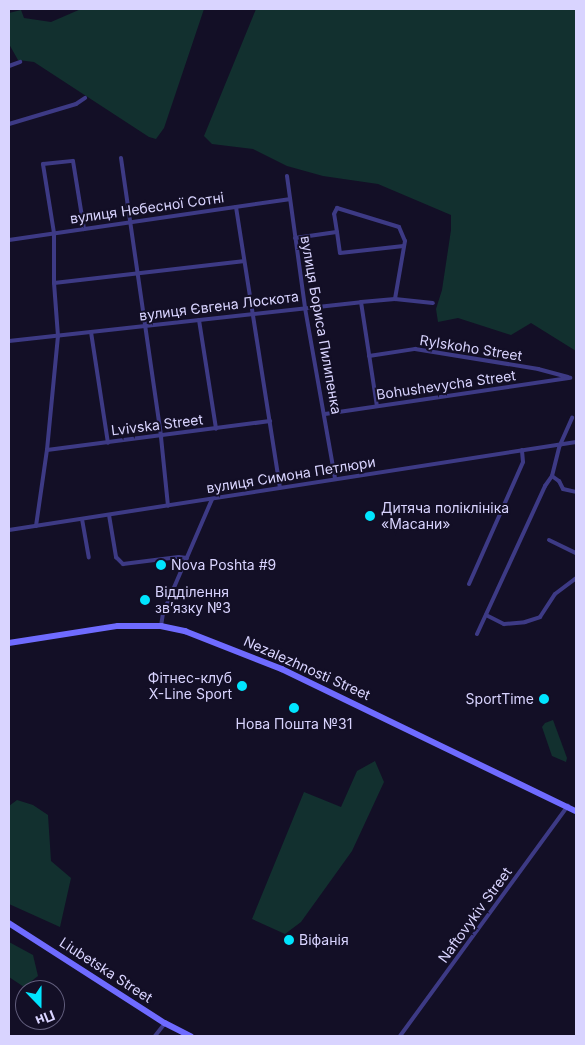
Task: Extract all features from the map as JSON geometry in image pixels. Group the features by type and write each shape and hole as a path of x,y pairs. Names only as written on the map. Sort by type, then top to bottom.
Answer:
{"street":[{"path":"9,66 20,62"},
{"path":"9,124 76,104 85,98"},
{"path":"121,158 161,437 168,506"},
{"path":"36,526 47,450 58,336 54,283 54,233 43,164 73,161 84,228"},
{"name":"вулиця Бориса Пилипенка","path":"287,176 306,308 335,478"},
{"name":"вулиця Небесної Сотні","path":"9,240 289,200"},
{"path":"236,207 280,488"},
{"path":"395,299 405,241 399,227 337,208 334,214 340,253 404,246"},
{"path":"295,238 337,232"},
{"path":"54,283 243,261"},
{"name":"вулиця Євгена Лоскота","path":"9,342 360,302 395,299 433,303"},
{"path":"360,302 377,406"},
{"path":"199,320 216,429"},
{"path":"92,332 108,443"},
{"name":"Rylskoho Street","path":"369,356 415,349 538,369 570,378"},
{"name":"Bohushevycha Street","path":"325,414 570,378"},
{"path":"476,634 545,486 552,476 560,444 572,418"},
{"name":"Lvivska Street","path":"47,450 161,437 270,421"},
{"name":"вулиця Симона Петлюри","path":"9,530 576,442"},
{"path":"469,584 523,462 522,450"},
{"path":"552,476 559,481 563,489 576,492"},
{"path":"160,626 163,614 212,499"},
{"path":"110,515 116,557 123,564 179,557 187,558"},
{"path":"82,519 89,557"},
{"path":"549,540 576,553"},
{"path":"486,614 504,624 525,622 540,617 554,594 576,578"},
{"name":"Nezalezhnosti Street","path":"9,643 118,626 160,626 186,631 282,669 576,811"},
{"name":"Naftovykiv Street","path":"400,1036 568,806"},
{"name":"Liubetska Street","path":"9,924 164,1022 191,1036"},
{"path":"155,1036 164,1022"}],"green space":[{"path":"81,9 204,9 164,128 156,139 149,137 34,62 18,60 9,44 9,13 21,10 24,18 51,22"},
{"path":"256,9 576,9 576,351 531,323 511,335 458,318 438,322 436,309 442,290 451,230 451,215 378,184 323,176 287,166 253,149 212,144 204,136"},
{"path":"553,720 567,758 566,762 552,756 542,727 545,723"},
{"path":"375,761 384,782 352,851 301,922 285,934 252,919 304,792 341,807 357,771"},
{"path":"17,800 33,805 48,815 51,861 71,878 60,927 9,904 9,806"},
{"path":"9,942 33,955 38,976 33,980 15,981 9,977"}],"place":[{"name":"Дитяча поліклініка «Масани»","path":"370,516"},
{"name":"Nova Poshta #9","path":"161,565"},
{"name":"Відділення зв’язку №3","path":"145,600"},
{"name":"Фітнес-клуб X-Line Sport","path":"242,686"},
{"name":"SportTime","path":"544,699"},
{"name":"Нова Пошта №31","path":"294,708"},
{"name":"Віфанія","path":"289,940"}]}
